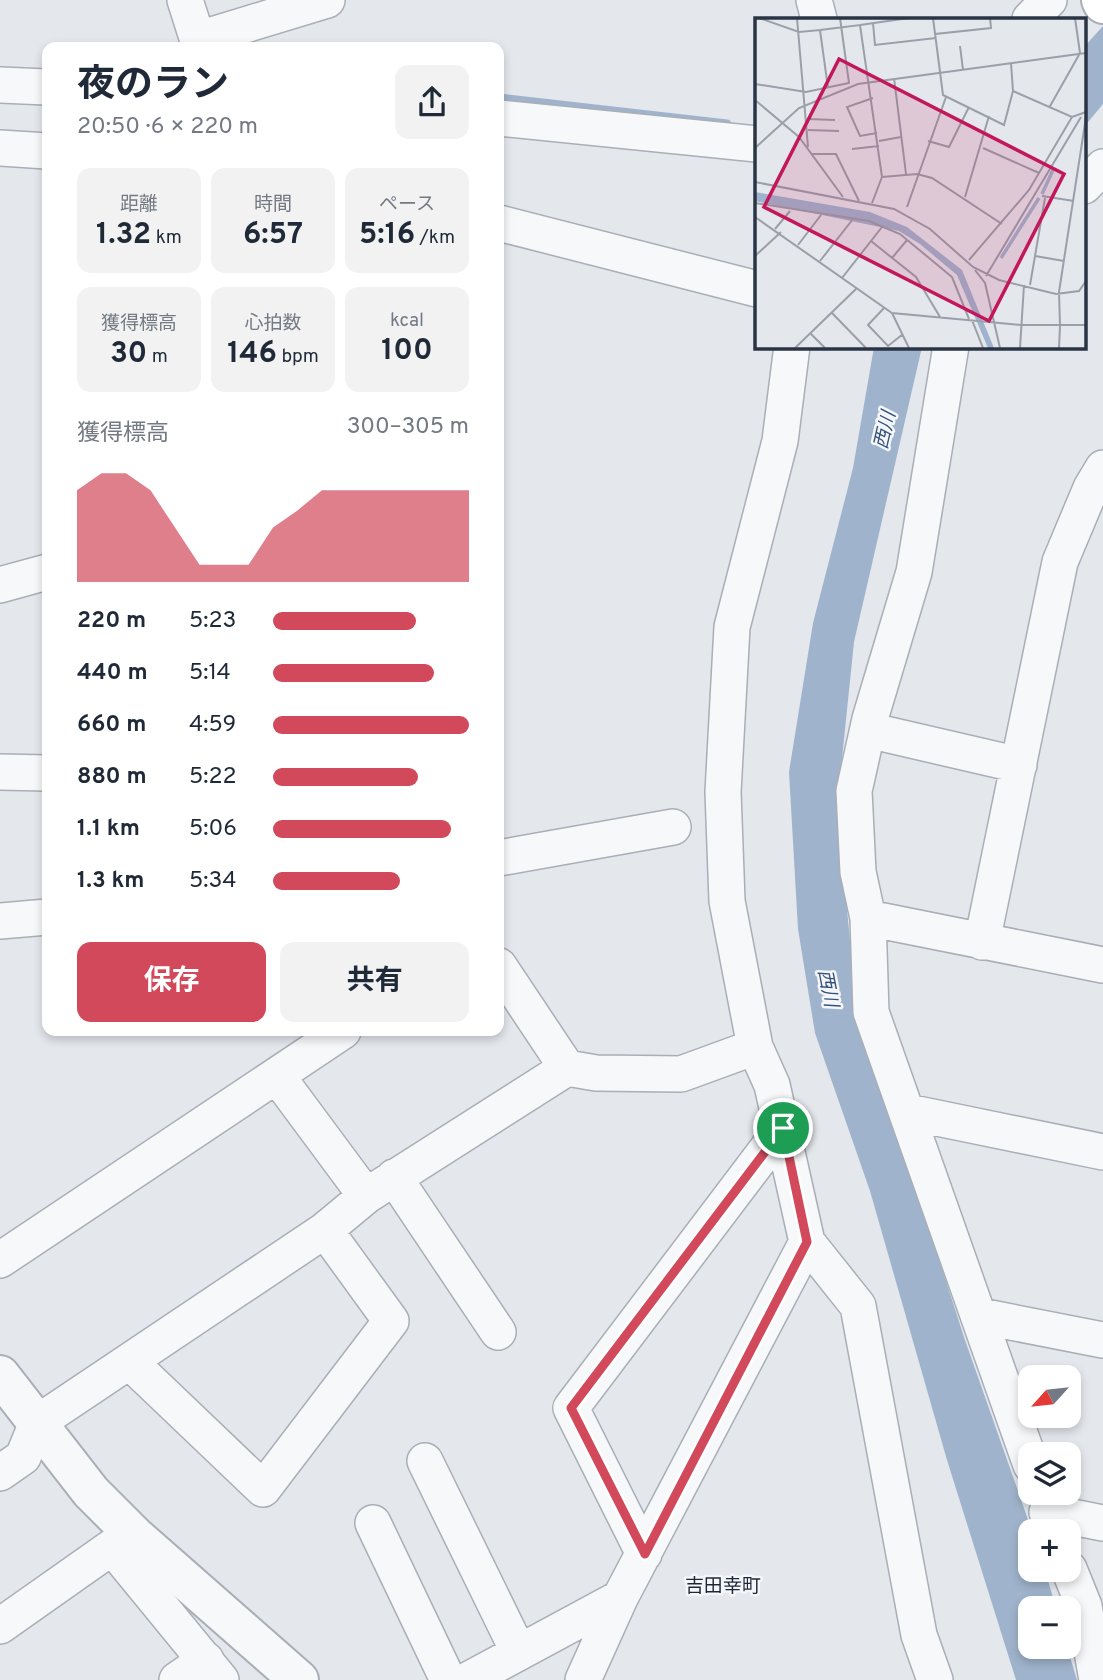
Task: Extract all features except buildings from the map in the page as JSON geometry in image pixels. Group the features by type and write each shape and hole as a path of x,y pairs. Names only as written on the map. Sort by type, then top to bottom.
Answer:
{"street":[{"path":"185,0 199,42"},
{"path":"202,42 327,0"},
{"path":"814,0 819,18"},
{"path":"1031,18 1049,0"},
{"path":"0,85 42,87"},
{"path":"504,119 755,145"},
{"path":"0,148 42,151"},
{"path":"1086,184 1103,167"},
{"path":"504,224 755,288"},
{"path":"792,348 780,441 732,627 723,792 727,901 755,1047 772,1085 807,1242 858,1306 919,1635 935,1680"},
{"path":"951,348 914,572 868,730 854,791 858,872 868,918 871,1012 1023,1442"},
{"path":"982,942 1060,562 1091,488 1103,468"},
{"path":"0,585 42,573"},
{"path":"868,730 1018,765"},
{"path":"0,772 42,773"},
{"path":"504,857 673,827"},
{"path":"0,921 42,917"},
{"path":"868,918 1103,965"},
{"path":"504,974 567,1069"},
{"path":"0,1260 336,1036"},
{"path":"0,1473 23,1457 37,1423 131,1363 325,1230 394,1177 567,1069 596,1073 681,1074 755,1047"},
{"path":"276,1076 366,1196"},
{"path":"908,1112 1103,1152"},
{"path":"645,1554 571,1408 783,1128"},
{"path":"394,1177 498,1332"},
{"path":"131,1363 263,1489 391,1321 325,1230"},
{"path":"583,1680 620,1598 807,1242"},
{"path":"980,1317 1103,1340"},
{"path":"0,1375 91,1492 214,1670 177,1680"},
{"path":"425,1461 518,1651"},
{"path":"1047,1512 1103,1523"},
{"path":"373,1523 447,1680"},
{"path":"0,1626 124,1541"},
{"path":"124,1541 299,1680"},
{"path":"1074,1582 1084,1606 1097,1680"},
{"path":"468,1680 620,1598"}],"water":[{"path":"1103,26 1103,104 1086,125 1086,45"},
{"name":"西川","path":"874,348 922,348 854,642 837,807 856,1002 965,1340 1018,1491 1018,1505 1023,1505 1028,1519 1018,1519 1018,1582 1048,1582 1053,1596 1018,1596 1018,1659 1071,1659 1077,1680 1016,1680 947,1460 870,1191 815,1033 798,929 789,772 813,623 853,468"}],"waterway":[{"path":"504,99 727,124"}],"district":[{"name":"吉田幸町","path":"723,1585"}],"route":[{"path":"783,1128 807,1242 645,1554 571,1408 783,1128"}]}
